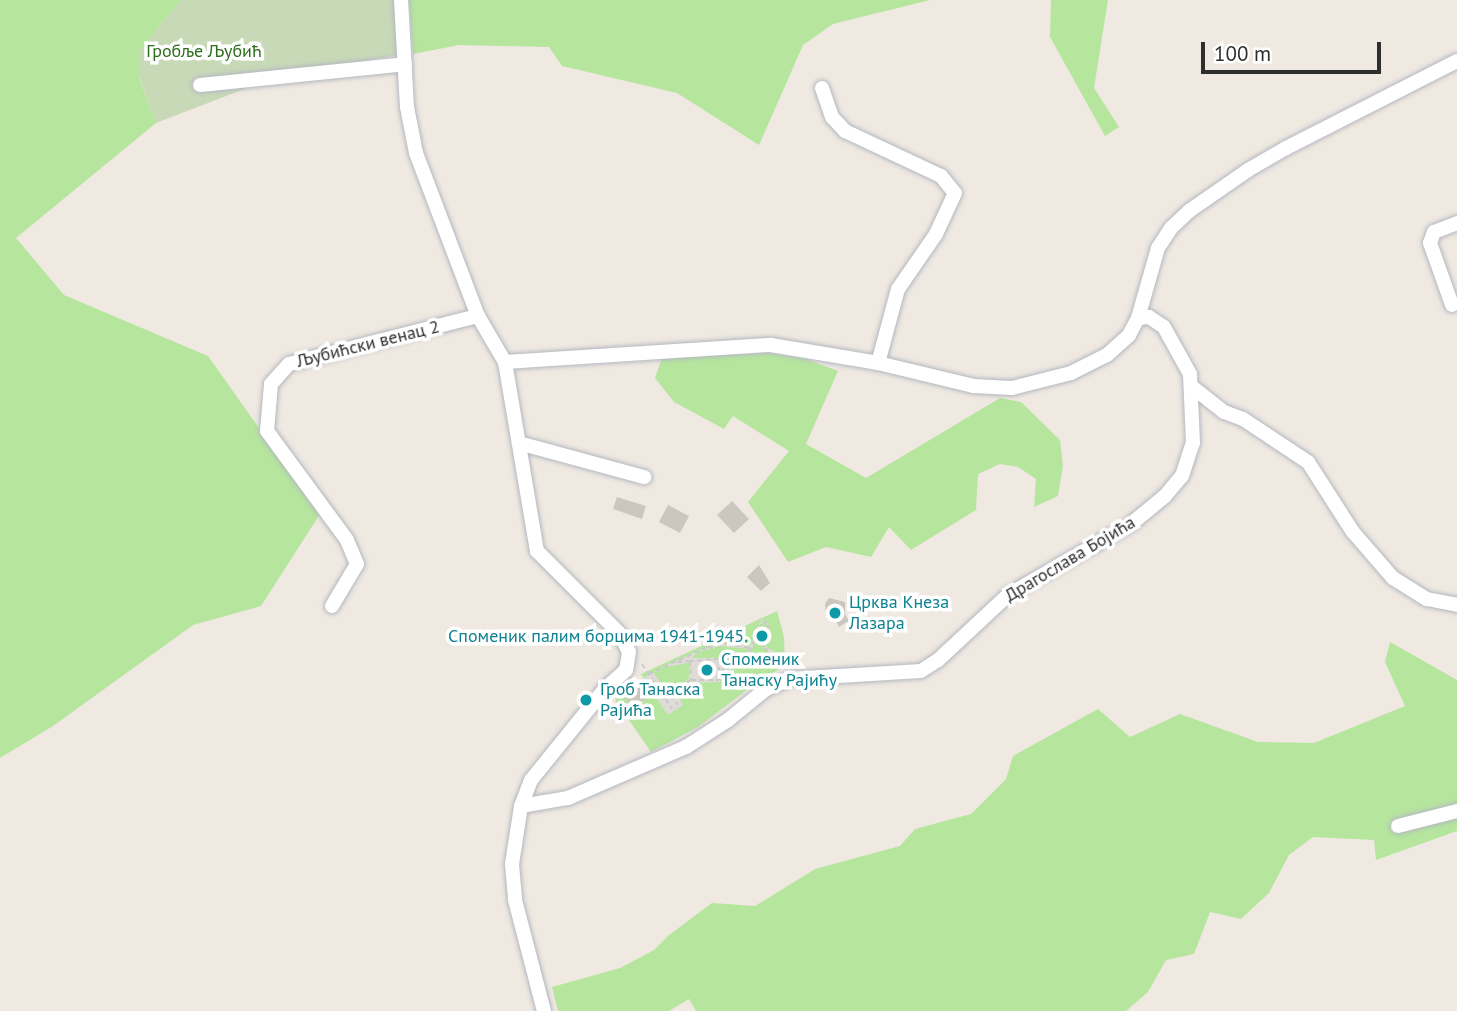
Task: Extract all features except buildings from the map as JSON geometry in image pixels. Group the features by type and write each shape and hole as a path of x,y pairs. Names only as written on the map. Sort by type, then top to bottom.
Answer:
{"street":[{"path":"401,0 407,107 416,153 478,316 505,362 537,551 619,633 629,652 626,670 604,690 531,780 521,806 512,864 516,900 544,1011"},
{"path":"505,362 771,345 878,363 974,386 1012,388 1071,373 1107,355 1129,335 1138,318 1158,248 1171,228 1189,211 1248,170 1286,148 1457,61"},
{"path":"200,85 405,64"},
{"path":"822,88 832,117 845,131 941,176 954,193 950,210 936,234 898,289 878,363"},
{"path":"1452,305 1431,237 1434,232 1457,223"},
{"name":"Љубићски венац 2","path":"332,606 357,564 347,540 267,431 271,384 289,364 478,316"},
{"name":"Драгослава Бојића","path":"521,806 568,798 686,747 728,720 766,689 782,681 808,677 857,677 922,671 938,660 1008,595 1131,524 1165,496 1182,476 1193,443 1190,374 1164,327 1149,317 1138,318"},
{"path":"1191,386 1224,412 1243,419 1308,462 1353,532 1393,578 1427,598 1457,605"},
{"path":"519,443 644,477"},
{"path":"1398,826 1457,811"}],"path":[{"path":"719,671 739,665 751,648 760,622 767,622 764,648 777,656 782,681"},
{"path":"648,674 714,646 751,648"},
{"path":"629,652 635,653 672,709"},
{"path":"665,698 691,680 719,680 719,659 675,662"},
{"path":"707,660 708,680"},
{"path":"690,661 691,680"},
{"path":"647,690 656,685"},
{"path":"670,694 678,705"}],"green space":[{"path":"0,0 181,0 139,51 139,77 156,123 16,238 64,295 208,356 320,514 261,606 193,625 53,726 0,758"},
{"name":"Гробље Љубић","path":"181,0 397,0 398,55 281,75 156,123 139,76 139,51"},
{"path":"409,0 930,0 833,24 803,45 759,145 677,93 562,66 549,47 459,45 413,54"},
{"path":"1051,0 1108,0 1094,88 1119,127 1105,136 1050,37"},
{"path":"767,353 806,359 838,371 806,444 866,478 1000,398 1021,402 1060,440 1063,466 1058,496 1034,507 1036,479 1018,467 1000,464 978,474 976,510 911,550 889,527 871,557 826,547 788,562 748,502 789,451 733,416 724,429 674,402 655,378 662,358"},
{"path":"777,611 784,637 785,666 760,680 698,727 651,752 615,700 645,681 641,674"},
{"path":"1390,642 1457,680 1457,831 1376,860 1374,840 1313,837 1289,855 1269,893 1241,919 1210,912 1194,954 1166,960 1148,992 1126,1011 696,1011 689,999 669,1011 558,1011 552,987 620,968 654,950 669,935 712,903 755,906 815,869 900,846 915,829 971,814 1006,779 1013,756 1098,709 1130,737 1180,714 1258,742 1314,743 1405,706 1385,662"}],"shaded area":[{"path":"762,619 769,624 766,647 779,654 781,670 778,671 775,656 763,648 767,625 762,622 752,649 740,666 721,674 720,682 689,683 675,692 683,705 668,715 643,678 654,673 668,694 689,679 689,663 659,668 712,645 730,643 750,646","holes":["719,646 749,649 737,665 725,669 721,666 721,658 692,658 698,652"]}],"place":[{"name":"Црква Кнеза Лазара","path":"835,613"},
{"name":"Споменик палим борцима 1941-1945.","path":"762,636"},
{"name":"Споменик Танаску Рајићу","path":"707,670"},
{"name":"Гроб Танаска Рајића","path":"586,700"}]}
